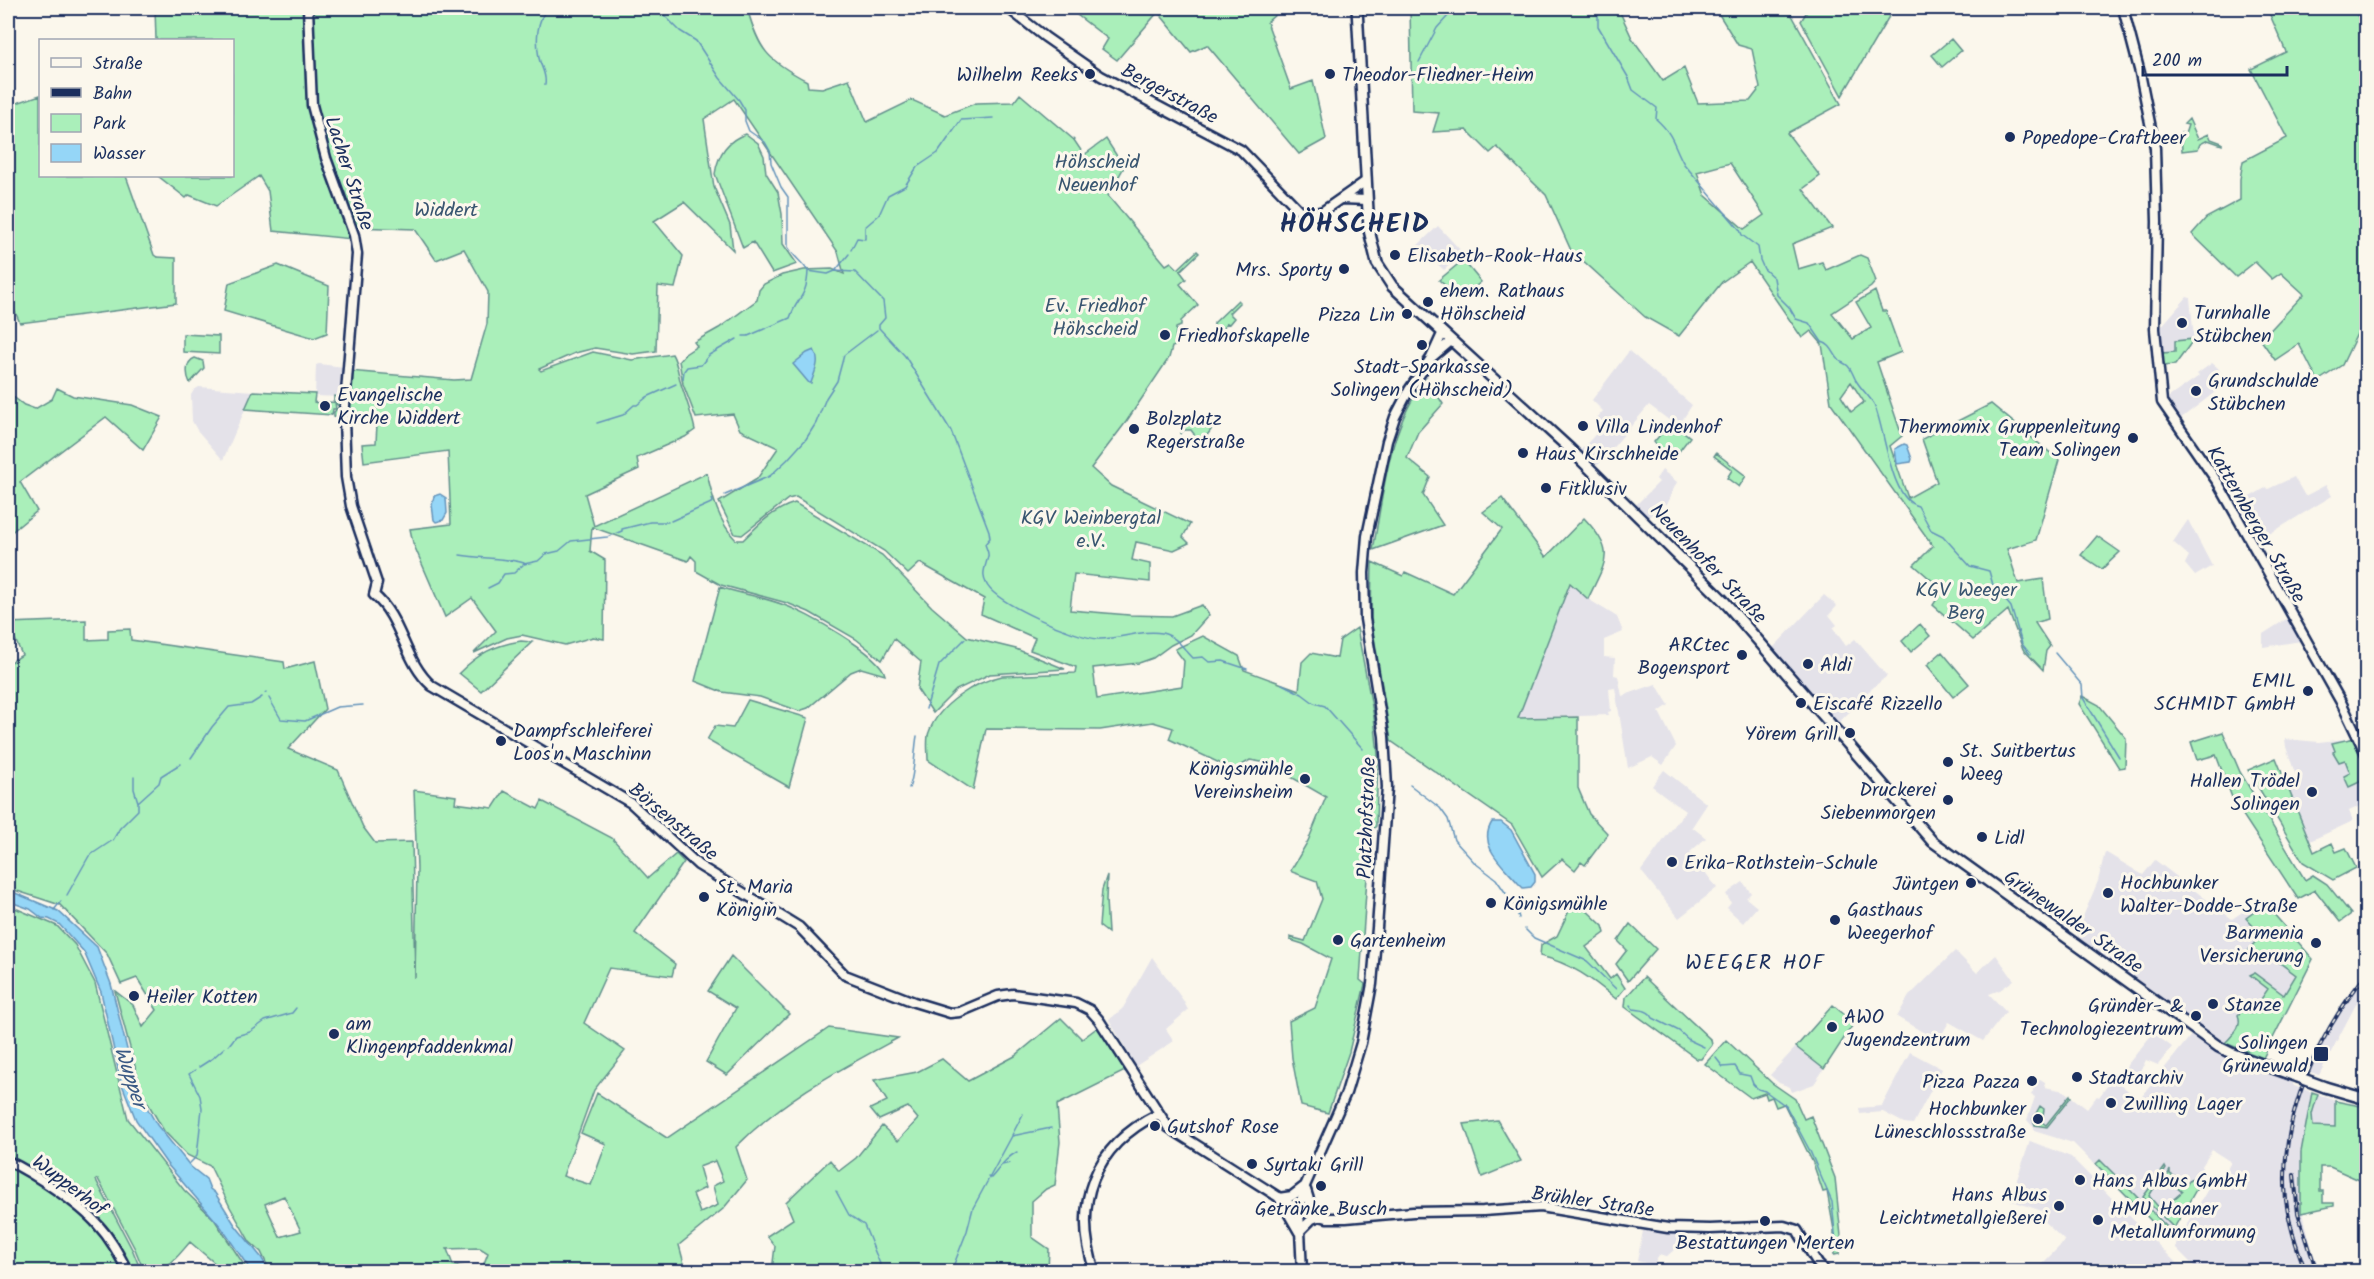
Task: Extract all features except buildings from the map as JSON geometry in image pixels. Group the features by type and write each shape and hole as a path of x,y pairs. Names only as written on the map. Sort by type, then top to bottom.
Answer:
{"main road":[{"name":"Neuenhofer Straße","path":"1357,8 1369,230 1379,267 1392,286 1570,448 1723,600 1928,837"},
{"name":"Grünewalder Straße","path":"1928,837 1943,851 2218,1047 2325,1087 2367,1100"}],"street":[{"name":"Lacher Straße","path":"308,8 312,105 326,158 356,247 344,418 345,461 349,498 378,583 374,595"},
{"name":"Bergerstraße","path":"1008,8 1101,76 1241,150 1295,207 1310,215 1323,211 1341,199"},
{"name":"Katternberger Straße","path":"2122,8 2135,53 2155,148 2157,215 2155,328 2162,402 2218,483 2342,704 2367,754"},
{"path":"1341,199 1366,182"},
{"path":"1356,190 1367,197"},
{"path":"1341,199 1367,197"},
{"name":"Platzhofstraße","path":"1302,1272 1299,1210 1305,1186 1346,1093 1361,1043 1373,973 1387,786 1384,736 1365,619 1364,573 1367,536 1387,441 1395,417 1409,390 1431,358 1442,333"},
{"name":"Platzhofstraße","path":"1431,358 1451,341"},
{"name":"Börsenstraße","path":"374,595 385,607 418,672 432,686 631,803 698,866 799,927 845,975 914,1002 954,1013"},
{"name":"Brühler Straße","path":"954,1013 1000,996 1013,994 1068,1001 1084,1006 1099,1020 1158,1114 1172,1130 1299,1210 1321,1216 1346,1218 1412,1212 1541,1207 1668,1228 1784,1226 1797,1230 1818,1264 1826,1272"},
{"path":"1095,1272 1086,1244 1085,1222 1087,1200 1093,1180 1104,1158 1117,1143 1135,1127 1158,1114"},
{"name":"Wupperhof","path":"8,1161 38,1178 97,1224 114,1245 128,1272"},
{"path":"1305,1186 1310,1203 1321,1216 1312,1219 1299,1233 1279,1198 1292,1196 1305,1186"}],"shaded area":[{"path":"1438,226 1463,253 1444,270 1417,246"},
{"path":"2187,297 2190,298 2194,339 2175,365 2163,366 2160,328"},
{"path":"1629,351 1692,405 1678,427 1649,405 1598,465 1581,450 1604,425 1597,418 1603,411 1592,400"},
{"name":"Grundschulde Stübchen","path":"2212,363 2227,383 2180,419 2168,403 2169,397 2199,376 2197,374"},
{"path":"316,365 344,367 341,397 315,396"},
{"path":"199,387 253,391 223,460 192,421 191,395"},
{"path":"1662,470 1677,482 1666,505 1663,503 1649,517 1636,505 1659,482 1656,479"},
{"path":"2294,477 2305,496 2326,485 2332,496 2256,542 2236,505 2267,487 2268,489"},
{"path":"2188,520 2212,566 2195,576 2185,564 2189,556 2173,542"},
{"path":"1570,583 1588,599 1617,617 1623,632 1604,640 1604,657 1615,658 1614,675 1618,676 1622,696 1656,684 1669,705 1659,712 1676,746 1663,765 1652,757 1628,768 1615,688 1609,689 1611,711 1608,712 1609,715 1518,718"},
{"path":"1824,595 1837,606 1829,615 1837,625 1833,628 1846,646 1855,639 1887,676 1857,701 1859,703 1838,723 1773,648"},
{"path":"2288,618 2301,641 2263,647 2263,634"},
{"path":"2354,738 2366,765 2366,803 2349,811 2353,821 2310,841 2285,783 2297,779 2285,739 2319,742"},
{"name":"Erika-Rothstein-Schule","path":"1664,770 1707,804 1692,827 1706,838 1690,852 1717,888 1679,918 1641,871 1685,811 1652,786"},
{"path":"2105,852 2143,875 2155,860 2232,919 2260,900 2313,959 2263,1058 2222,1042 2078,937 2077,931 2098,881"},
{"path":"1743,882 1751,893 1746,898 1757,907 1743,923 1727,908 1731,903 1726,894"},
{"path":"1955,951 1977,973 1996,955 2014,980 2000,990 1989,994 2006,1012 1983,1041 1949,1022 1938,1041 1897,1017 1909,996"},
{"path":"1152,957 1188,1010 1166,1029 1174,1041 1136,1066 1109,1020 1123,1008"},
{"path":"2366,972 2366,985 2319,1075 2307,1071 2347,996"},
{"path":"2153,1033 2172,1047 2158,1065 2146,1060 2145,1065 2134,1077 2124,1069"},
{"path":"2192,1034 2224,1057 2291,1080 2294,1086 2312,1092 2301,1152 2303,1203 2301,1204 2312,1251 2321,1271 2199,1271 2176,1248 2176,1244 2212,1182 2220,1182 2231,1162 2212,1150 2202,1166 2202,1176 2197,1188 2167,1237 2073,1143 2034,1131 2027,1120 2035,1097 2031,1095 2040,1079 2045,1082 2045,1087 2064,1091 2087,1109 2113,1078 2139,1100"},
{"path":"1796,1047 1824,1069 1814,1084 1792,1092 1790,1087 1779,1083 1770,1075"},
{"path":"1910,1052 1942,1069 1913,1124 1904,1123 1883,1112 1860,1114 1859,1108 1882,1106"},
{"path":"2318,1094 2335,1101 2335,1127 2313,1126 2312,1114"},
{"path":"2030,1141 2071,1157 2184,1271 2035,1271 2065,1241 2039,1217 2042,1211 2010,1200"},
{"path":"1643,1231 1679,1234 1678,1249 1666,1257 1659,1255 1654,1265 1637,1261"}],"green space":[{"path":"155,8 305,8 309,106 352,239 273,231 268,191 259,176 216,206 189,195 186,198 159,177 234,177 234,39 156,39"},
{"path":"310,8 747,8 761,44 774,60 807,81 808,87 822,88 849,79 867,122 912,100 945,115 976,103 1014,102 1020,94 1074,140 1084,155 1106,139 1124,167 1108,196 1166,265 1171,262 1178,269 1197,251 1199,253 1180,271 1186,279 1180,284 1198,305 1181,321 1181,326 1176,328 1175,346 1172,347 1169,358 1126,422 1091,468 1111,486 1190,524 1183,537 1189,543 1174,550 1136,542 1132,560 1150,564 1150,582 1074,574 1070,610 1172,616 1202,605 1209,615 1191,635 1171,645 1153,658 1139,663 1093,668 1097,699 1182,686 1184,661 1175,649 1203,636 1239,656 1244,670 1299,690 1302,662 1311,653 1337,658 1340,640 1357,628 1374,717 1378,754 1376,826 1370,833 1360,980 1365,984 1349,1052 1328,1113 1301,1106 1292,1058 1289,1021 1315,1008 1331,959 1303,944 1290,940 1290,937 1305,941 1322,899 1317,881 1291,870 1308,841 1326,797 1267,763 1250,760 1234,770 1169,739 1173,728 1153,722 1100,730 986,729 973,790 928,760 928,735 941,712 959,696 992,679 1002,676 1075,673 1076,667 1030,650 1035,638 981,614 984,599 920,563 908,574 884,551 796,497 788,499 742,535 735,534 719,502 757,479 778,448 740,430 733,414 696,418 683,384 679,361 697,346 694,342 719,328 757,300 759,290 764,284 782,275 804,270 832,269 844,274 838,252 734,99 704,119 714,187 730,225 733,250 684,202 654,221 683,256 675,288 658,286 656,351 633,354 595,348 575,353 539,369 541,371 593,352 632,360 672,354 676,362 695,430 685,437 637,458 639,469 585,494 594,526 707,473 721,517 736,540 743,540 773,513 795,503 882,555 932,607 967,637 1016,649 1065,669 990,674 956,690 933,713 917,689 921,662 894,639 882,660 856,639 809,612 787,603 721,585 696,571 696,561 691,556 688,561 592,527 590,551 605,560 604,639 593,637 565,645 522,635 507,638 474,653 496,631 472,598 445,617 413,543 410,529 451,524 448,451 364,462 362,444 376,443 377,423 346,422 349,371 454,380 471,379 487,324 488,292 464,249 436,260 415,229 353,227 313,105"},
{"path":"1068,8 1283,8 1267,22 1291,89 1313,81 1326,139 1299,154 1207,45 1191,52 1158,12 1117,60 1102,49 1108,39"},
{"name":"KGV Weeger Berg","path":"1410,8 1618,8 1632,38 1663,81 1684,68 1698,103 1750,101 1760,88 1752,49 1738,45 1715,8 1788,8 1841,104 1787,133 1820,176 1803,189 1832,228 1792,244 1798,269 1822,262 1826,270 1860,255 1867,258 1876,281 1871,287 1832,313 1853,339 1871,328 1856,302 1875,291 1882,311 1886,311 1901,352 1877,362 1902,436 1890,446 1908,498 1937,482 1922,439 1991,404 2059,460 2036,540 2007,549 2018,583 2043,579 2048,619 2035,623 2050,646 2046,651 2043,670 2023,649 2008,610 1973,640 1933,605 1943,590 1914,565 1933,546 1831,403 1822,344 1811,331 1802,338 1750,262 1722,282 1679,336 1645,317 1580,258 1574,257 1546,195 1497,147 1490,153 1467,130 1433,132 1439,113 1412,111","holes":["1730,163 1764,215 1744,229 1705,195 1697,172","1851,382 1864,402 1851,412 1841,396"]},
{"path":"1809,8 1894,8 1842,96 1801,21"},
{"path":"2267,8 2366,8 2366,315 2342,365 2318,381 2299,344 2275,360 2261,340 2304,294 2281,273 2272,279 2255,262 2236,277 2192,234 2206,218 2240,200 2243,161 2287,138 2251,69 2286,52"},
{"path":"1951,39 1961,51 1942,67 1932,55"},
{"path":"39,95 39,177 126,177 154,255 176,258 176,303 20,323 8,296 8,106"},
{"path":"2189,119 2198,139 2209,134 2211,139 2222,145 2208,140 2200,144 2198,149 2182,151 2181,133 2185,134 2188,125 2184,124"},
{"path":"746,134 758,143 764,156 766,173 778,192 782,214 783,244 797,264 772,273 753,242 743,248 715,174 721,154 734,140"},
{"path":"1463,260 1481,282 1460,299 1439,280"},
{"path":"278,265 329,286 327,333 314,338 224,311 229,283"},
{"path":"1238,300 1240,302 1229,313 1234,318 1223,328 1214,329 1214,323"},
{"path":"183,334 219,336 219,354 183,352"},
{"path":"2194,339 2175,365 2163,366 2162,353 2175,352 2175,341"},
{"path":"195,358 203,361 204,368 190,383 187,369 189,362"},
{"path":"1427,378 1443,404 1418,432 1407,458 1430,477 1423,495 1443,525 1373,550 1385,482 1396,438 1414,397"},
{"path":"57,388 73,396 132,405 162,417 143,450 106,417 20,482 37,511 8,535 8,393 24,405 35,409 52,399"},
{"path":"253,391 315,394 314,402 317,403 334,402 334,396 341,397 340,418 334,417 334,412 339,407 335,402 336,409 333,409 332,415 245,409"},
{"path":"1184,416 1213,421 1211,430 1202,442 1194,441 1194,434 1191,430 1184,430 1181,433"},
{"path":"1671,422 1690,437 1670,460 1657,449 1654,442"},
{"path":"1716,453 1746,476 1739,487 1727,478 1732,470 1714,456"},
{"path":"1502,498 1546,557 1584,518 1605,549 1600,575 1588,599 1570,583 1518,718 1578,717 1578,788 1589,814 1608,834 1585,865 1581,862 1575,870 1562,859 1542,877 1512,825 1391,741 1371,618 1372,562 1403,576 1405,572 1453,594 1502,529 1483,512"},
{"path":"2097,536 2120,552 2102,569 2081,555"},
{"path":"720,587 776,602 808,616 857,645 880,666 885,675 861,668 851,672 808,708 799,711 760,697 722,692 695,681"},
{"path":"86,620 86,640 108,639 108,630 130,629 131,640 284,662 285,669 315,661 325,709 288,749 338,770 363,827 375,843 412,842 415,978 417,868 414,790 456,796 455,803 493,808 504,791 538,809 542,801 612,838 648,878 676,854 684,862 635,933 675,964 672,976 609,968 584,1023 625,1051 594,1090 563,1176 591,1185 606,1144 581,1133 597,1093 667,1138 829,1028 898,1038 793,1099 736,1147 747,1180 723,1209 679,1245 686,1271 481,1271 488,1253 480,1248 447,1249 453,1265 479,1271 270,1271 261,1252 250,1242 230,1207 210,1166 187,1155 164,1131 142,1093 115,991 133,1005 143,1027 157,1010 137,978 121,984 107,954 60,905 8,888 8,664 22,655 8,623","holes":["715,1161 723,1181 713,1186 718,1205 700,1213 693,1194 705,1188 699,1167","284,1196 301,1231 280,1237 265,1204"]},
{"path":"1920,624 1930,636 1911,652 1902,641"},
{"path":"521,641 532,642 481,691 459,673 487,651"},
{"path":"1942,652 1969,684 1953,697 1927,665"},
{"path":"2082,696 2099,705 2126,738 2125,767 2119,768 2079,704"},
{"path":"748,700 808,718 789,787 707,740 715,726 733,728"},
{"path":"2223,732 2240,772 2305,880 2313,875 2327,884 2351,914 2340,922 2315,890 2298,899 2233,800 2216,755 2197,760 2191,742"},
{"path":"2354,738 2366,765 2366,779 2349,787 2344,776 2350,773 2345,760 2339,762 2333,752 2335,751 2332,743"},
{"path":"2276,758 2314,852 2332,843 2336,852 2346,848 2356,868 2333,880 2303,862 2248,770"},
{"path":"1107,875 1108,933 1099,926 1102,890"},
{"path":"2265,904 2313,959 2263,1058 2225,1043 2239,1023 2240,1013 2230,1002 2233,999 2251,1014 2268,989 2250,975 2254,973 2284,995 2296,975 2268,954 2261,963 2247,952 2261,935 2246,918"},
{"path":"8,905 57,926 75,945 95,983 128,1119 184,1190 214,1219 248,1271 224,1271 190,1242 171,1263 160,1269 144,1271 98,1179 96,1180 141,1271 8,1271"},
{"path":"1583,907 1603,926 1605,933 1586,947 1610,979 1616,974 1625,988 1616,999 1581,973 1562,963 1540,956 1541,945 1557,936 1569,911"},
{"path":"1630,924 1656,949 1628,981 1616,964 1627,950 1618,941"},
{"path":"731,956 789,1014 727,1075 706,1062 736,1008 708,991"},
{"path":"1644,977 1711,1040 1712,1045 1701,1059 1697,1059 1625,1007 1626,997"},
{"path":"1833,1005 1854,1023 1824,1069 1796,1047"},
{"path":"1061,1018 1082,1039 1098,1027 1125,1071 1057,1105 1060,1142 1055,1185 1046,1189 1032,1201 1032,1237 1049,1249 1048,1271 772,1271 775,1246 767,1236 793,1219 786,1202 830,1160 839,1171 856,1158 882,1126 898,1141 918,1119 908,1107 879,1120 870,1109 887,1101 874,1080 917,1072 942,1059 968,1081 1015,1056"},
{"path":"1726,1040 1772,1083 1795,1099 1804,1119 1811,1116 1835,1178 1841,1236 1839,1254 1834,1255 1834,1230 1827,1191 1823,1192 1813,1163 1784,1104 1776,1107 1772,1097 1767,1099 1765,1093 1751,1098 1705,1064"},
{"path":"2312,1092 2318,1094 2312,1114 2313,1126 2335,1127 2335,1101 2366,1107 2366,1183 2330,1167 2320,1167 2320,1191 2323,1191 2323,1203 2334,1203 2334,1206 2301,1213 2301,1152"},
{"path":"2070,1095 2071,1097 2047,1127 2035,1125 2033,1119 2040,1106 2044,1109 2042,1122 2046,1125"},
{"path":"1497,1120 1521,1161 1482,1177 1464,1124"},
{"path":"2100,1160 2172,1232 2167,1237 2096,1164"},
{"path":"2165,1167 2166,1169 2149,1196 2161,1210 2182,1192 2166,1178 2170,1170 2170,1174 2187,1184 2190,1179 2194,1178 2197,1188 2174,1228 2143,1197"}],"water":[{"path":"814,350 817,366 811,383 809,383 793,364"},
{"path":"1904,444 1907,445 1911,462 1897,464 1895,449"},
{"path":"440,494 446,498 447,513 443,520 436,522 432,505 434,496"},
{"path":"1492,822 1501,822 1511,830 1535,874 1535,882 1531,887 1523,888 1494,855 1488,839 1488,831"},
{"name":"Wupper","path":"8,890 58,911 97,947 111,984 137,1090 157,1125 191,1167 206,1179 210,1189 269,1271 251,1271 221,1227 167,1164 136,1120 121,1082 101,992 84,952 59,924 8,901"}],"waterway":[{"path":"545,85 545,74 539,58 537,38 541,19 548,8"},
{"path":"657,8 680,31 696,41 720,78 745,110 745,121 749,131 765,142 770,151 771,163 788,197 788,247 790,251 808,271 828,274 835,271 855,272 883,301 885,318 879,328 905,356 951,431 989,531 990,538 985,544 988,555 984,576 992,591 1019,609 1072,633 1098,639 1147,632 1162,633 1175,640 1193,658 1203,657 1209,662 1223,661 1247,669"},
{"path":"1593,8 1598,15 1598,26 1628,77 1633,90 1657,108 1656,119 1670,136 1684,164 1742,235 1758,247 1764,269 1774,278 1777,295 1789,307 1796,319 1809,323 1822,342 1828,345 1838,359 1850,368 1874,404 1890,462 1901,491 1909,501 1918,506 1931,530 1943,536 1970,566 1989,571 1993,585 2011,607 2022,644 2030,654"},
{"path":"2353,8 2366,31"},
{"path":"1419,62 1437,28 1448,16"},
{"path":"851,250 857,238 865,239 865,227 879,215 888,195 905,186 917,167 938,153 961,120 993,118"},
{"path":"836,270 849,254"},
{"path":"743,336 790,318 806,287 808,271"},
{"path":"725,495 770,476 787,460 806,439 816,423 826,398 837,381 844,355 877,330"},
{"path":"683,379 687,367 701,365 709,355 737,339"},
{"path":"597,423 623,415 647,397 676,384"},
{"path":"671,521 713,502 712,499"},
{"path":"488,588 498,583 504,574 514,573 524,564 538,561 546,554 559,551 571,541 607,537 622,529 650,522 668,522"},
{"path":"460,555 524,563"},
{"path":"926,709 939,665 965,639"},
{"path":"2055,653 2082,685 2083,698 2119,757"},
{"path":"1282,684 1314,703 1325,706 1363,749"},
{"path":"191,758 229,707 251,704 262,697"},
{"path":"269,698 281,719 305,721 337,707 363,705"},
{"path":"909,788 917,736"},
{"path":"67,895 89,856 113,840 120,828 138,810 138,802 159,783 161,776 180,764"},
{"path":"134,777 134,789 138,802"},
{"path":"1410,785 1440,808 1448,819 1454,840 1475,863 1496,879 1516,908 1519,918"},
{"path":"54,910 61,901"},
{"path":"1525,929 1534,938 1587,961 1616,989"},
{"path":"1630,1005 1633,1009 1647,1012 1653,1018 1704,1047"},
{"path":"229,1045 236,1036 250,1032 265,1021 292,1013 296,1008"},
{"path":"199,1067 224,1048"},
{"path":"1716,1058 1723,1067 1735,1066 1740,1074 1750,1076 1758,1089 1765,1091 1786,1106 1810,1151 1832,1202 1836,1243"},
{"path":"189,1164 197,1156 202,1108 200,1096 189,1074 195,1070"},
{"path":"1012,1135 1023,1114"},
{"path":"951,1272 967,1231 973,1208 1012,1136 1051,1128"},
{"path":"988,1177 991,1178 1005,1161 1017,1152"},
{"path":"1002,1165 1010,1163"},
{"path":"836,1191 849,1215 864,1225 880,1264 877,1272"}],"railway":[{"path":"2306,1272 2294,1237 2286,1200 2285,1170 2288,1140 2295,1110 2317,1052 2332,1024 2366,975"},
{"path":"2294,1175 2298,1213 2317,1272"}],"place":[{"name":"Wilhelm Reeks","path":"1090,74"},
{"name":"Theodor-Fliedner-Heim","path":"1330,74"},
{"name":"Popedope-Craftbeer","path":"2010,137"},
{"name":"Elisabeth-Rook-Haus","path":"1395,255"},
{"name":"Mrs. Sporty","path":"1344,269"},
{"name":"ehem. Rathaus Höhscheid","path":"1428,302"},
{"name":"Pizza Lin","path":"1407,314"},
{"name":"Turnhalle Stübchen","path":"2182,323"},
{"name":"Friedhofskapelle","path":"1165,335"},
{"name":"Stadt-Sparkasse Solingen (Höhscheid)","path":"1422,345"},
{"name":"Grundschulde Stübchen","path":"2196,391"},
{"name":"Evangelische Kirche Widdert","path":"325,406"},
{"name":"Villa Lindenhof","path":"1583,426"},
{"name":"Bolzplatz Regerstraße","path":"1134,429"},
{"name":"Thermomix Gruppenleitung Team Solingen","path":"2133,438"},
{"name":"Haus Kirschheide","path":"1523,453"},
{"name":"Fitklusiv","path":"1546,488"},
{"name":"ARCtec Bogensport","path":"1742,655"},
{"name":"Aldi","path":"1808,664"},
{"name":"EMIL SCHMIDT GmbH","path":"2308,691"},
{"name":"Eiscafé Rizzello","path":"1801,703"},
{"name":"Yörem Grill","path":"1850,733"},
{"name":"Dampfschleiferei Loos'n Maschinn","path":"501,741"},
{"name":"St. Suitbertus Weeg","path":"1948,762"},
{"name":"Königsmühle Vereinsheim","path":"1305,779"},
{"name":"Hallen Trödel Solingen","path":"2312,792"},
{"name":"Druckerei Siebenmorgen","path":"1948,800"},
{"name":"Lidl","path":"1982,837"},
{"name":"Erika-Rothstein-Schule","path":"1672,862"},
{"name":"Jüntgen","path":"1971,883"},
{"name":"Hochbunker Walter-Dodde-Straße","path":"2108,893"},
{"name":"St. Maria Königin","path":"704,897"},
{"name":"Königsmühle","path":"1491,903"},
{"name":"Gasthaus Weegerhof","path":"1835,920"},
{"name":"Gartenheim","path":"1338,940"},
{"name":"Barmenia Versicherung","path":"2316,943"},
{"name":"Heiler Kotten","path":"134,996"},
{"name":"Stanze","path":"2213,1004"},
{"name":"Gründer- & Technologiezentrum","path":"2196,1016"},
{"name":"AWO Jugendzentrum","path":"1832,1027"},
{"name":"am Klingenpfaddenkmal","path":"334,1034"},
{"name":"Solingen Grünewald","path":"2321,1054"},
{"name":"Stadtarchiv","path":"2077,1077"},
{"name":"Pizza Pazza","path":"2032,1081"},
{"name":"Zwilling Lager","path":"2111,1103"},
{"name":"Hochbunker Lüneschlossstraße","path":"2038,1119"},
{"name":"Gutshof Rose","path":"1155,1126"},
{"name":"Syrtaki Grill","path":"1252,1164"},
{"name":"Hans Albus GmbH","path":"2080,1180"},
{"name":"Getränke Busch","path":"1321,1186"},
{"name":"Hans Albus Leichtmetallgießerei","path":"2059,1206"},
{"name":"HMU Haaner Metallumformung","path":"2098,1220"},
{"name":"Bestattungen Merten","path":"1765,1221"}],"district":[{"name":"HÖHSCHEID","path":"1355,223"},
{"name":"WEEGER HOF","path":"1755,962"}],"park label":[{"name":"Höhscheid Neuenhof","path":"1097,172"},
{"name":"Widdert","path":"446,209"},
{"name":"Ev. Friedhof Höhscheid","path":"1095,316"},
{"name":"KGV Weinbergtal e.V.","path":"1091,528"}]}
